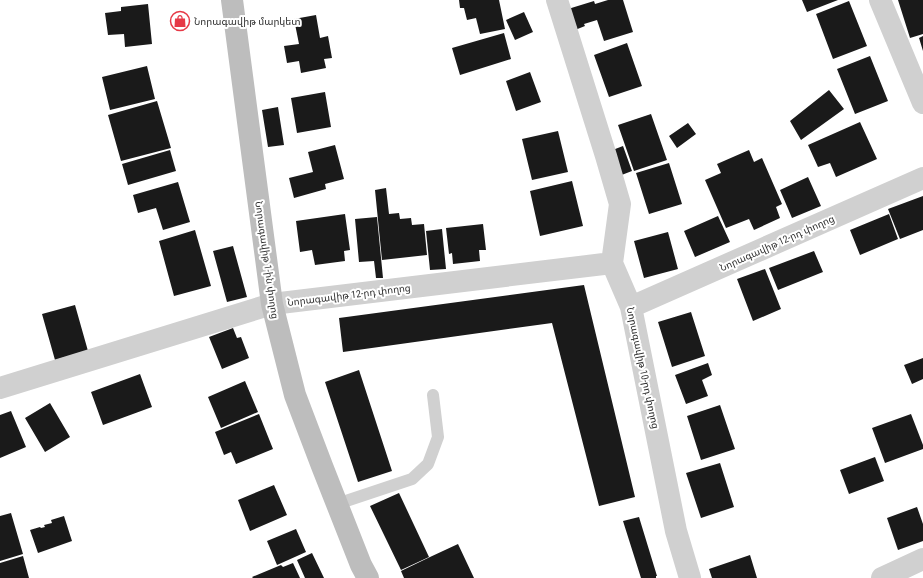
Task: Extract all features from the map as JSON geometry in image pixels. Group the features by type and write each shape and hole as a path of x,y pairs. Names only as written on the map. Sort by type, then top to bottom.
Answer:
{"main road":[{"name":"Նորագավիթ 1-ին փողոց","path":"232,0 272,304 295,395 361,565 368,578"}],"street":[{"path":"557,0 620,204 612,263"},
{"path":"880,0 923,103"},
{"name":"Նորագավիթ 12-րդ փողոց","path":"631,307 923,178"},
{"name":"Նորագավիթ 12-րդ փողոց","path":"0,388 272,304 612,263"},
{"name":"Նորագավիթ 10-րդ փողոց","path":"612,263 631,307 676,531 690,578"},
{"path":"882,578 923,559"}],"lane":[{"path":"337,504 412,479 428,464 438,437 433,395"}],"building":[{"path":"459,0 499,0 505,29 480,34 476,18 467,20 464,8 460,8"},
{"path":"608,0 623,0 633,32 604,41 597,20 584,24 585,26 575,30 568,9 594,1 595,4"},
{"path":"802,0 838,0 807,12"},
{"path":"898,0 923,0 923,34 910,38"},
{"path":"849,1 867,46 833,59 816,14"},
{"path":"148,4 152,44 125,47 124,34 108,35 105,13 121,11 121,7"},
{"path":"524,12 533,32 515,40 506,20"},
{"path":"316,15 320,38 328,36 332,58 324,59 326,68 301,73 299,61 287,63 284,46 299,44 294,19"},
{"path":"504,33 511,59 460,75 452,48"},
{"path":"923,36 923,51 919,38"},
{"path":"627,43 642,86 609,97 594,55"},
{"path":"870,56 888,101 855,114 837,69"},
{"path":"147,66 155,99 110,110 102,77"},
{"path":"530,72 541,102 516,111 506,81"},
{"path":"829,90 844,109 801,140 790,121"},
{"path":"325,92 331,127 297,133 291,98"},
{"path":"157,101 171,148 121,161 108,115"},
{"path":"278,107 284,145 268,147 262,110"},
{"path":"651,114 667,160 634,171 618,125"},
{"path":"860,122 877,159 836,177 830,163 818,167 808,145"},
{"path":"688,123 696,134 677,148 669,136"},
{"path":"558,131 568,172 532,180 522,139"},
{"path":"335,145 344,179 325,184 326,189 294,198 289,178 313,172 308,152"},
{"path":"623,146 632,171 619,176 610,151"},
{"path":"170,150 176,171 128,185 122,164"},
{"path":"749,150 754,162 762,158 782,204 776,207 780,218 754,230 749,219 726,228 705,180 721,173 717,164"},
{"path":"669,163 682,204 649,214 636,173"},
{"path":"808,177 821,206 792,218 780,190"},
{"path":"572,181 583,226 540,236 530,191"},
{"path":"178,182 190,222 163,230 156,208 138,213 133,195"},
{"path":"386,188 389,214 399,213 400,219 411,218 412,225 424,224 427,255 382,260 375,190"},
{"path":"923,196 923,230 900,239 888,209"},
{"path":"345,214 350,250 344,251 345,261 315,265 312,250 300,252 296,221"},
{"path":"889,214 898,239 860,255 850,230"},
{"path":"718,216 730,242 695,257 684,231"},
{"path":"377,217 383,278 376,278 374,261 359,262 355,219"},
{"path":"483,224 486,250 479,250 480,261 453,264 452,253 449,254 446,228"},
{"path":"442,229 446,269 430,270 426,231"},
{"path":"195,230 211,286 174,296 159,241"},
{"path":"668,232 678,269 644,278 634,241"},
{"path":"233,246 247,297 227,302 213,251"},
{"path":"814,251 823,272 778,290 769,268"},
{"path":"765,269 781,309 753,321 737,279"},
{"path":"584,285 635,497 599,506 552,323 343,352 339,318"},
{"path":"75,305 88,351 55,360 42,314"},
{"path":"691,312 705,356 672,367 658,322"},
{"path":"233,328 237,338 241,337 249,358 222,369 209,337"},
{"path":"923,358 923,379 912,384 904,365"},
{"path":"708,363 712,375 702,380 708,396 686,404 675,375"},
{"path":"359,370 392,471 358,482 325,382"},
{"path":"140,374 152,407 103,425 91,392"},
{"path":"245,381 258,412 221,428 208,397"},
{"path":"50,403 70,437 45,452 25,418"},
{"path":"720,405 735,449 701,460 687,416"},
{"path":"11,411 26,447 0,458 0,415"},
{"path":"259,414 273,449 236,464 231,452 224,455 215,432"},
{"path":"911,414 923,445 923,449 885,463 872,428"},
{"path":"875,457 884,481 849,494 840,470"},
{"path":"720,463 734,507 701,518 686,473"},
{"path":"274,485 287,515 250,531 238,500"},
{"path":"399,493 429,557 401,570 370,506"},
{"path":"917,507 923,524 923,541 898,550 887,518"},
{"path":"11,513 23,554 0,561 0,516"},
{"path":"64,516 72,541 38,553 30,530 45,527 44,525 52,523 51,520"},
{"path":"639,517 657,576 656,578 641,578 623,521"},
{"path":"296,529 306,552 277,565 267,541"},
{"path":"458,544 474,578 440,578 430,557"},
{"path":"312,553 324,578 305,578 297,560"},
{"path":"750,555 757,578 712,578 709,569"},
{"path":"23,556 29,578 0,578 0,563"},
{"path":"430,557 440,578 404,578 401,571"},
{"path":"293,563 300,578 252,577 281,565 283,567"}],"place":[{"name":"Նորագավիթ մարկետ","path":"180,21"}]}
